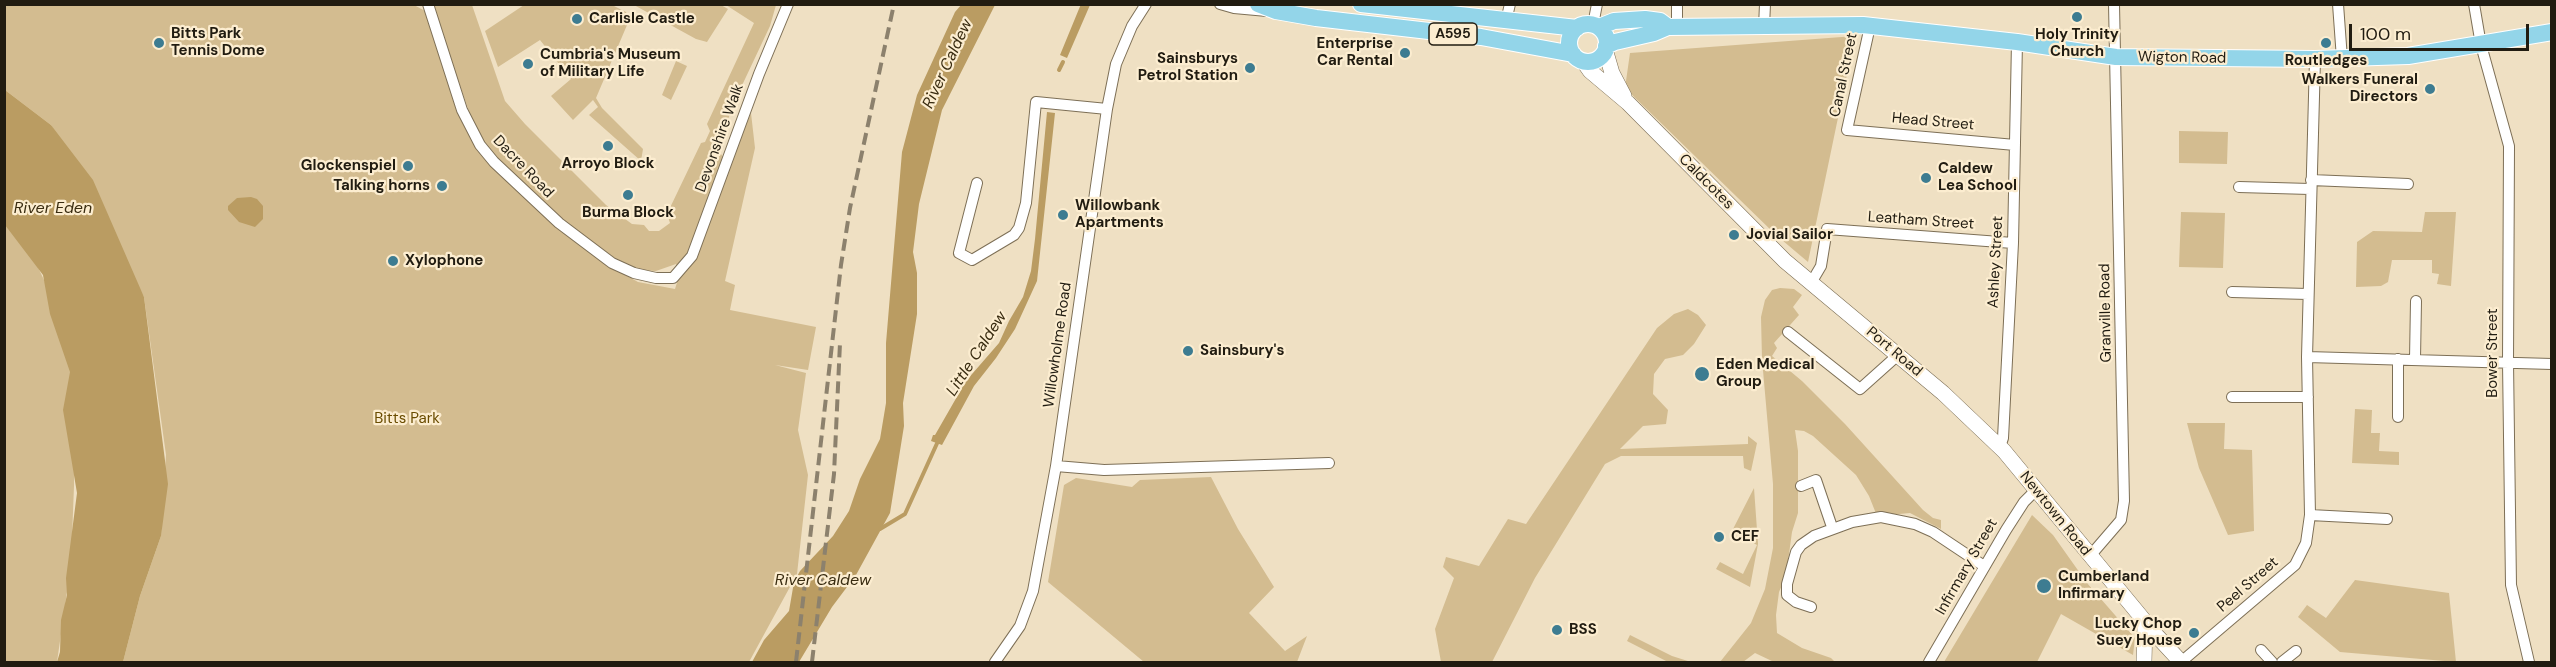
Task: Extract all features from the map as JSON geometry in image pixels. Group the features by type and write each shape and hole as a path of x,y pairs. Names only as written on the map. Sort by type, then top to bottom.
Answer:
{"main road":[{"name":"A595","path":"1258,4 1276,11 1333,20 1481,37 1578,58"},
{"name":"A595","path":"1361,4 1508,13 1589,26"},
{"name":"Wigton Road","path":"1589,26 1614,21 1645,19 1660,21 1672,28"},
{"path":"1589,26 1605,35 1606,48 1594,60 1578,58 1569,43 1572,32 1589,26"},
{"name":"Wigton Road","path":"1606,48 1672,28 1870,26 2017,42 2116,57 2342,59 2408,56 2552,32"},
{"name":"Caldcotes","path":"1606,48 1612,73 1628,103"},
{"name":"Caldcotes","path":"1578,58 1628,103 1785,261"},
{"name":"Port Road","path":"1785,261 1943,393 2000,447"},
{"name":"Newtown Road","path":"2000,447 2174,660"},
{"path":"2144,663 2145,622"}],"street":[{"name":"Dacre Road","path":"428,4 462,110 480,145 494,162 559,223 612,263 634,273 656,278 673,278"},
{"name":"Devonshire Walk","path":"673,278 692,256 759,74 788,4"},
{"name":"Willowholme Road","path":"995,663 1020,626 1033,591 1056,466 1107,109 1116,64 1132,26 1146,4"},
{"path":"1220,4 1233,8 1276,11"},
{"path":"1589,26 1598,4"},
{"path":"1672,28 1677,4"},
{"path":"1764,27 1765,4"},
{"name":"Granville Road","path":"2090,556 2121,520 2124,501 2114,4"},
{"path":"2338,4 2342,59"},
{"name":"Bower Street","path":"2474,4 2481,45 2509,146 2508,362 2511,585 2529,663"},
{"name":"Canal Street","path":"1847,130 1870,26"},
{"name":"Ashley Street","path":"2000,447 2003,438 2013,243 2017,42"},
{"name":"Peel Street","path":"2174,660 2295,565 2306,543 2310,515 2307,357 2315,59"},
{"path":"977,183 959,253 972,260 1014,236 1019,228 1026,203 1036,102 1107,109"},
{"name":"Head Street","path":"1847,130 2015,145"},
{"path":"2239,187 2408,184"},
{"name":"Leatham Street","path":"1810,284 1821,266 1827,229 2013,243"},
{"path":"2232,292 2308,294"},
{"path":"2415,359 2416,301"},
{"path":"1788,332 1860,388 1898,356"},
{"path":"2307,357 2552,364"},
{"path":"2398,359 2398,417"},
{"path":"2232,397 2308,397"},
{"path":"1056,466 1104,470 1329,463"},
{"path":"1801,486 1816,480 1832,527"},
{"name":"Infirmary Street","path":"1929,663 1984,566 2024,502 2036,490"},
{"path":"2310,515 2387,519"},
{"path":"1811,607 1796,602 1787,595 1785,590 1793,561 1801,545 1832,527 1881,517 1915,524 1933,532 1984,566"},
{"path":"2261,650 2272,663"},
{"path":"2282,663 2296,651"}],"green space":[{"name":"Bitts Park","path":"5,5 414,5 427,12 457,106 494,166 525,198 606,264 638,282 675,289 679,276 676,264 656,271 638,270 623,264 559,218 502,164 486,145 473,123 432,5 472,5 505,101 606,205 632,224 644,225 649,231 659,231 670,223 667,214 701,143 705,142 710,131 707,124 754,23 726,5 776,5 770,26 737,96 715,153 721,154 727,163 732,157 751,113 755,148 725,281 735,285 730,310 816,327 808,370 775,365 806,373 798,430 808,475 797,574 749,662 123,662 140,596 161,536 166,455 144,297 51,125 5,90"},
{"path":"524,5 612,5 626,12 630,18 596,98 602,108 643,149 641,161 589,115 598,107 593,100 573,120 551,96 571,79 540,40 498,67 485,31"},
{"path":"634,5 721,5 728,9 707,42 696,39"},
{"path":"1855,36 1808,262 1776,235 1625,88 1630,53"},
{"path":"676,61 687,66 671,100 662,95"},
{"path":"2179,131 2228,132 2227,164 2179,163"},
{"path":"2181,212 2225,213 2223,268 2179,267"},
{"path":"2425,212 2456,212 2451,286 2437,284 2439,274 2432,273 2432,260 2392,260 2388,282 2381,286 2356,287 2357,242 2373,231 2422,232"},
{"path":"4,216 29,248 58,310 70,359 74,431 71,564 57,662 5,662"},
{"path":"1794,289 1802,295 1793,307 1799,315 1774,343 1777,348 1772,356 1802,381 1845,424 1923,510 1933,518 1941,520 1941,529 1910,513 1877,516 1869,496 1856,475 1813,436 1804,431 1795,430 1798,451 1798,513 1792,532 1786,576 1779,592 1776,615 1777,633 1802,648 1831,658 1835,662 1774,662 1755,653 1743,662 1720,662 1751,623 1765,589 1773,548 1773,484 1762,359 1761,317 1765,300 1772,290"},
{"path":"1688,309 1698,315 1706,325 1694,344 1683,355 1665,359 1654,374 1653,394 1668,410 1666,424 1643,426 1620,449 1748,444 1748,436 1757,443 1751,471 1744,468 1743,456 1621,456 1605,464 1535,578 1492,662 1441,662 1435,629 1454,578 1443,567 1446,557 1479,566 1508,519 1526,524 1657,328 1674,314"},
{"path":"2355,409 2372,410 2371,433 2380,433 2379,451 2399,452 2399,465 2352,463"},
{"path":"2187,423 2225,423 2224,449 2252,450 2254,531 2228,535 2199,468"},
{"path":"1211,477 1238,529 1274,587 1249,613 1285,651 1307,636 1297,662 1144,662 1048,582 1064,485 1076,478 1132,487 1140,480"},
{"path":"1754,488 1758,544 1750,587 1716,569 1720,562 1743,574 1757,545 1732,531"},
{"name":"Cumberland Infirmary","path":"2032,515 2053,535 2087,583 2135,638 2133,655 2061,614 2037,662 1944,662"},
{"path":"2355,580 2449,593 2456,662 2340,652 2298,617 2307,605 2326,618"},
{"path":"1630,635 1672,656 1691,662 1668,662 1627,641"}],"water":[{"path":"1081,4 1090,5 1067,58 1060,55"},
{"name":"River Caldew","path":"961,5 995,5 942,110 919,204 913,252 917,273 917,314 903,403 904,426 890,513 856,575 832,607 799,662 752,662 764,640 789,611 794,582 800,571 833,536 849,511 860,479 880,439 886,403 886,343 902,152 917,95 955,12"},
{"name":"River Eden","path":"5,90 51,125 93,180 144,297 168,484 161,536 140,596 123,662 57,662 60,652 61,620 67,595 66,578 77,493 63,410 70,372 50,314 43,275 5,225"},
{"path":"1047,112 1055,113 1037,281 1015,329 974,386 942,445 931,441 933,435 966,381 999,343 1023,297 1031,271"},
{"path":"237,198 257,199 263,206 263,219 255,227 239,222 228,210 228,206"}],"waterway":[{"path":"1059,70 1063,62"},
{"name":"Little Caldew","path":"880,529 905,514 939,439"}],"railway":[{"path":"796,662 841,265 850,208 894,4"},
{"path":"812,662 834,474 840,343"}],"place":[{"name":"Holy Trinity Church","path":"2077,17"},
{"name":"Carlisle Castle","path":"577,19"},
{"name":"Bitts Park Tennis Dome","path":"159,43"},
{"name":"Routledges","path":"2326,43"},
{"name":"Enterprise Car Rental","path":"1405,53"},
{"name":"Cumbria's Museum of Military Life","path":"528,64"},
{"name":"Sainsburys Petrol Station","path":"1250,68"},
{"name":"Walkers Funeral Directors","path":"2430,89"},
{"name":"Arroyo Block","path":"608,146"},
{"name":"Glockenspiel","path":"408,166"},
{"name":"Caldew Lea School","path":"1926,178"},
{"name":"Talking horns","path":"442,186"},
{"name":"Burma Block","path":"628,195"},
{"name":"Willowbank Apartments","path":"1063,215"},
{"name":"Jovial Sailor","path":"1734,235"},
{"name":"Xylophone","path":"393,261"},
{"name":"Sainsbury's","path":"1188,351"},
{"name":"Eden Medical Group","path":"1702,374"},
{"name":"CEF","path":"1719,537"},
{"name":"Cumberland Infirmary","path":"2044,586"},
{"name":"BSS","path":"1557,630"},
{"name":"Lucky Chop Suey House","path":"2194,633"}]}
